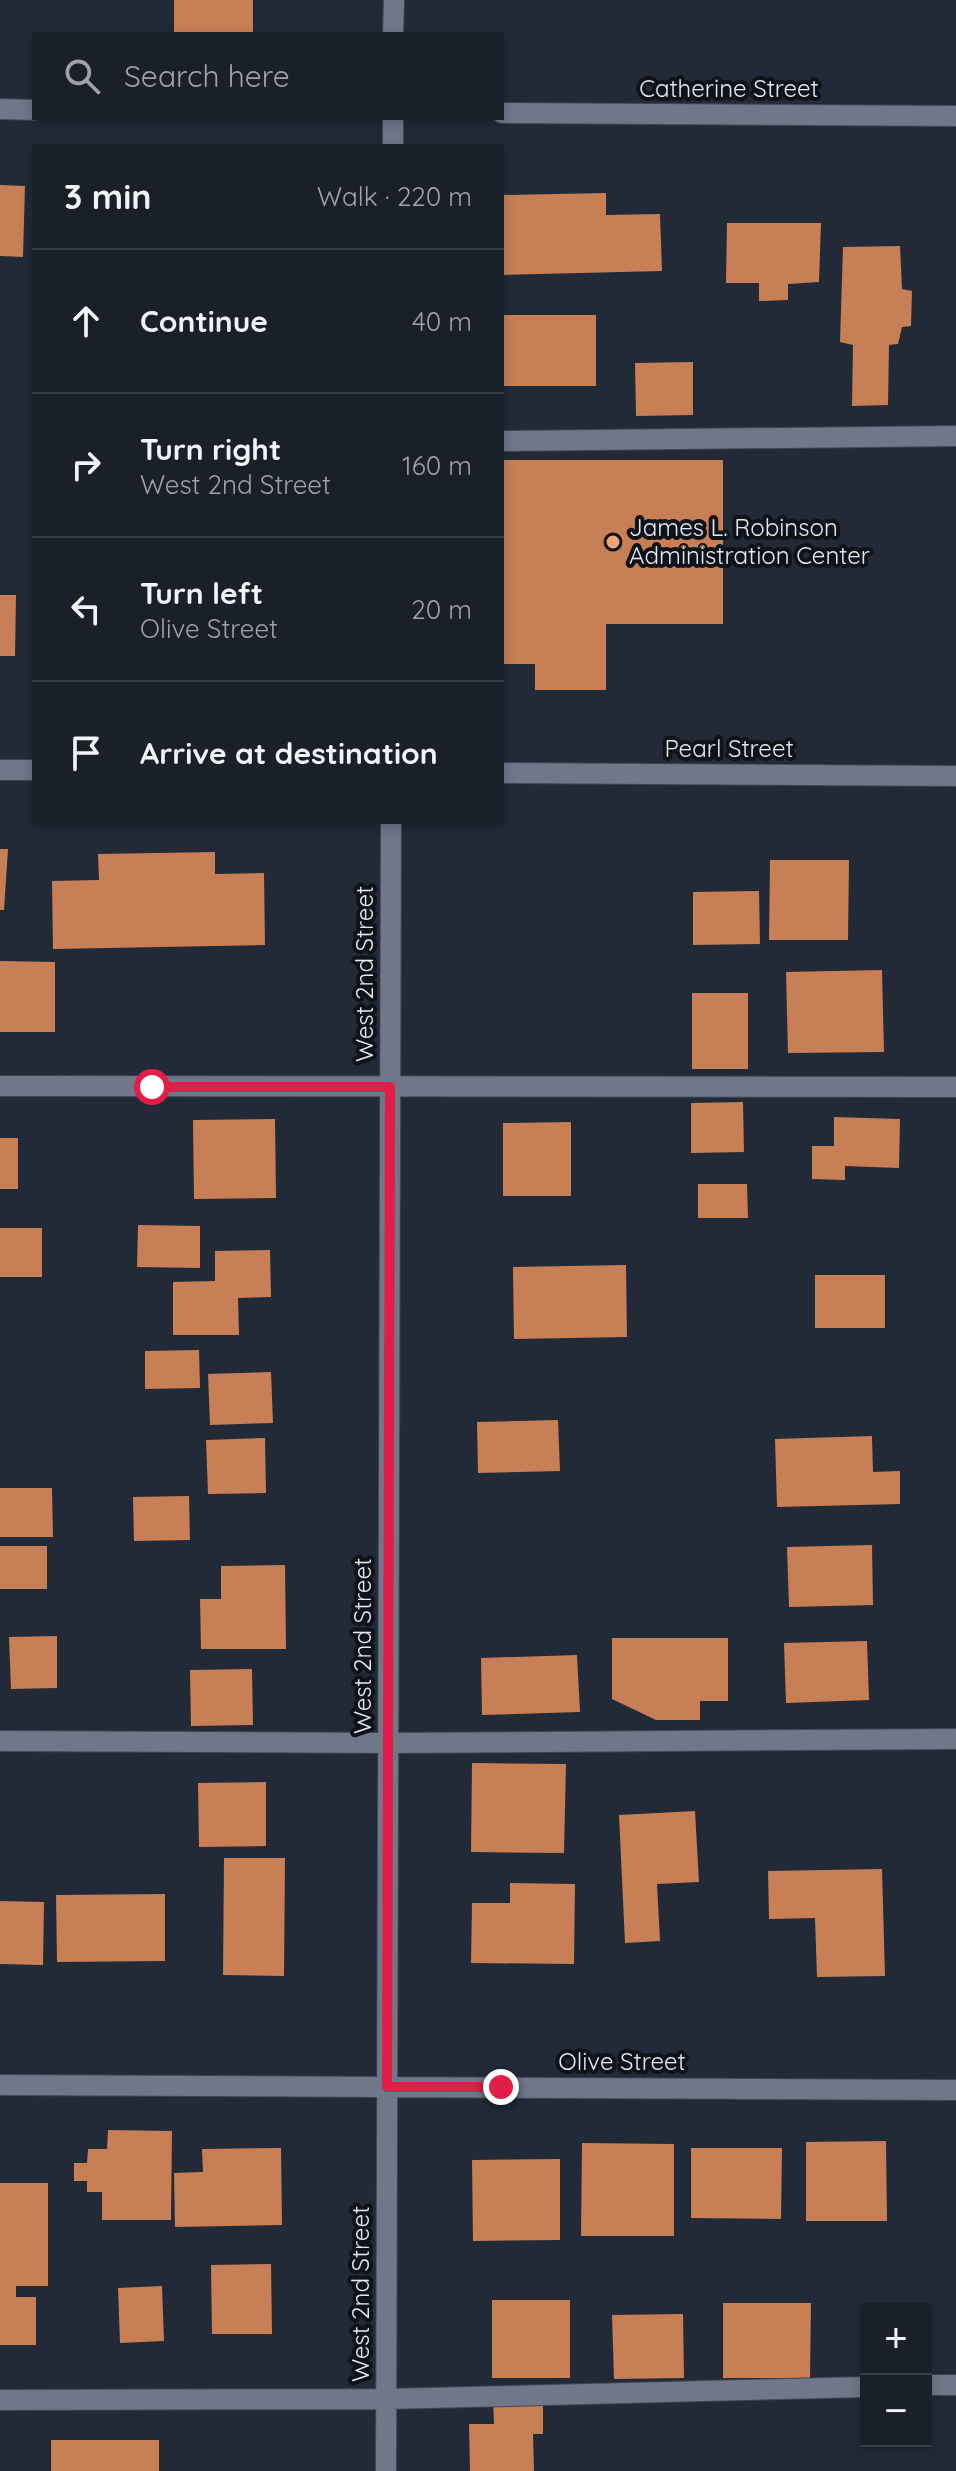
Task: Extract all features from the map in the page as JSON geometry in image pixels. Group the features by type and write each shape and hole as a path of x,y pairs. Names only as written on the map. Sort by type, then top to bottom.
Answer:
{"street":[{"path":"393,32 394,0"},
{"path":"0,109 32,110"},
{"name":"Catherine Street","path":"504,113 956,116"},
{"path":"393,120 393,144"},
{"path":"504,441 956,436"},
{"path":"0,770 32,770"},
{"name":"Pearl Street","path":"504,773 956,776"},
{"name":"West 2nd Street","path":"386,2471 391,824"},
{"path":"0,1086 956,1087"},
{"path":"0,1741 388,1743 956,1739"},
{"name":"Olive Street","path":"0,2085 956,2090"},
{"path":"932,2385 956,2385"},
{"path":"0,2400 386,2399 860,2387"}],"building":[{"path":"174,0 253,0 253,32 174,32"},
{"path":"0,185 25,186 23,257 0,256"},
{"path":"606,193 606,215 660,214 662,271 504,275 504,195"},
{"path":"727,223 821,223 819,282 788,284 788,300 759,301 759,283 726,283"},
{"path":"900,246 902,289 912,291 911,326 902,327 898,344 889,345 888,405 852,406 853,345 840,342 843,247"},
{"path":"504,315 596,315 596,386 504,386"},
{"path":"693,362 693,415 636,416 635,363"},
{"name":"James L. Robinson Administration Center","path":"504,460 723,460 723,624 606,624 606,690 535,690 535,664 504,664"},
{"path":"0,595 16,595 15,656 0,656"},
{"path":"0,849 8,849 4,910 0,910"},
{"path":"215,852 215,874 264,873 265,945 53,949 52,881 99,880 98,854"},
{"path":"770,860 849,860 848,940 769,940"},
{"path":"759,891 760,944 693,945 693,892"},
{"path":"0,961 55,962 55,1032 0,1032"},
{"path":"882,970 884,1052 788,1053 786,972"},
{"path":"692,993 748,993 748,1069 692,1069"},
{"path":"743,1102 744,1152 691,1153 691,1103"},
{"path":"834,1117 900,1119 899,1168 845,1166 845,1180 812,1179 812,1146 834,1146"},
{"path":"275,1119 276,1198 194,1199 193,1120"},
{"path":"571,1122 571,1196 503,1196 503,1123"},
{"path":"0,1138 18,1138 18,1189 0,1189"},
{"path":"698,1184 747,1184 748,1218 698,1218"},
{"path":"138,1225 200,1226 200,1268 137,1267"},
{"path":"0,1228 42,1228 42,1277 0,1277"},
{"path":"270,1250 271,1297 238,1298 239,1335 173,1335 173,1282 215,1281 215,1251"},
{"path":"626,1265 627,1337 514,1339 513,1267"},
{"path":"815,1275 885,1275 885,1328 815,1328"},
{"path":"199,1350 200,1388 145,1389 145,1351"},
{"path":"271,1372 273,1423 210,1425 208,1374"},
{"path":"558,1420 560,1471 478,1473 477,1422"},
{"path":"872,1436 873,1472 900,1471 900,1504 777,1507 775,1439"},
{"path":"265,1438 266,1493 208,1494 206,1440"},
{"path":"0,1488 52,1488 53,1537 0,1537"},
{"path":"189,1496 190,1540 134,1541 133,1497"},
{"path":"872,1545 873,1605 789,1607 787,1547"},
{"path":"0,1546 47,1546 47,1589 0,1589"},
{"path":"285,1565 286,1649 201,1649 200,1599 221,1599 221,1566"},
{"path":"57,1636 57,1688 11,1689 9,1637"},
{"path":"612,1638 728,1638 728,1701 700,1701 700,1720 656,1720 612,1699"},
{"path":"867,1641 869,1700 786,1703 784,1643"},
{"path":"577,1655 580,1712 482,1715 481,1658"},
{"path":"252,1669 253,1725 191,1726 190,1670"},
{"path":"472,1763 566,1764 564,1853 471,1852"},
{"path":"266,1782 266,1846 199,1847 198,1783"},
{"path":"695,1811 699,1882 657,1884 660,1941 625,1943 619,1815"},
{"path":"224,1858 285,1858 284,1976 223,1975"},
{"path":"882,1869 885,1976 817,1977 815,1918 769,1919 768,1871"},
{"path":"510,1883 575,1884 574,1964 471,1963 472,1903 510,1903"},
{"path":"165,1894 165,1961 57,1962 56,1895"},
{"path":"0,1901 44,1902 43,1965 0,1964"},
{"path":"108,2130 172,2131 171,2220 102,2220 102,2192 87,2192 87,2181 74,2181 74,2163 87,2163 88,2149 107,2149"},
{"path":"886,2141 887,2221 806,2221 806,2142"},
{"path":"582,2143 674,2144 674,2236 581,2236"},
{"path":"281,2148 282,2225 175,2227 174,2173 203,2172 202,2149"},
{"path":"691,2148 782,2148 781,2219 691,2218"},
{"path":"560,2159 560,2240 473,2241 472,2160"},
{"path":"0,2183 48,2183 48,2286 16,2286 16,2297 36,2297 36,2345 0,2345"},
{"path":"271,2264 272,2334 212,2334 211,2265"},
{"path":"162,2286 164,2341 120,2343 118,2288"},
{"path":"492,2300 570,2300 570,2378 492,2378"},
{"path":"723,2303 811,2303 810,2378 723,2378"},
{"path":"683,2314 684,2378 614,2379 612,2315"},
{"path":"543,2398 543,2434 533,2434 534,2471 470,2471 469,2424 494,2424 493,2399"},
{"path":"51,2440 159,2440 159,2471 51,2471"}],"place":[{"name":"James L. Robinson Administration Center","path":"613,542"}],"route":[{"path":"152,1087 390,1087 387,2087 501,2087"}]}
